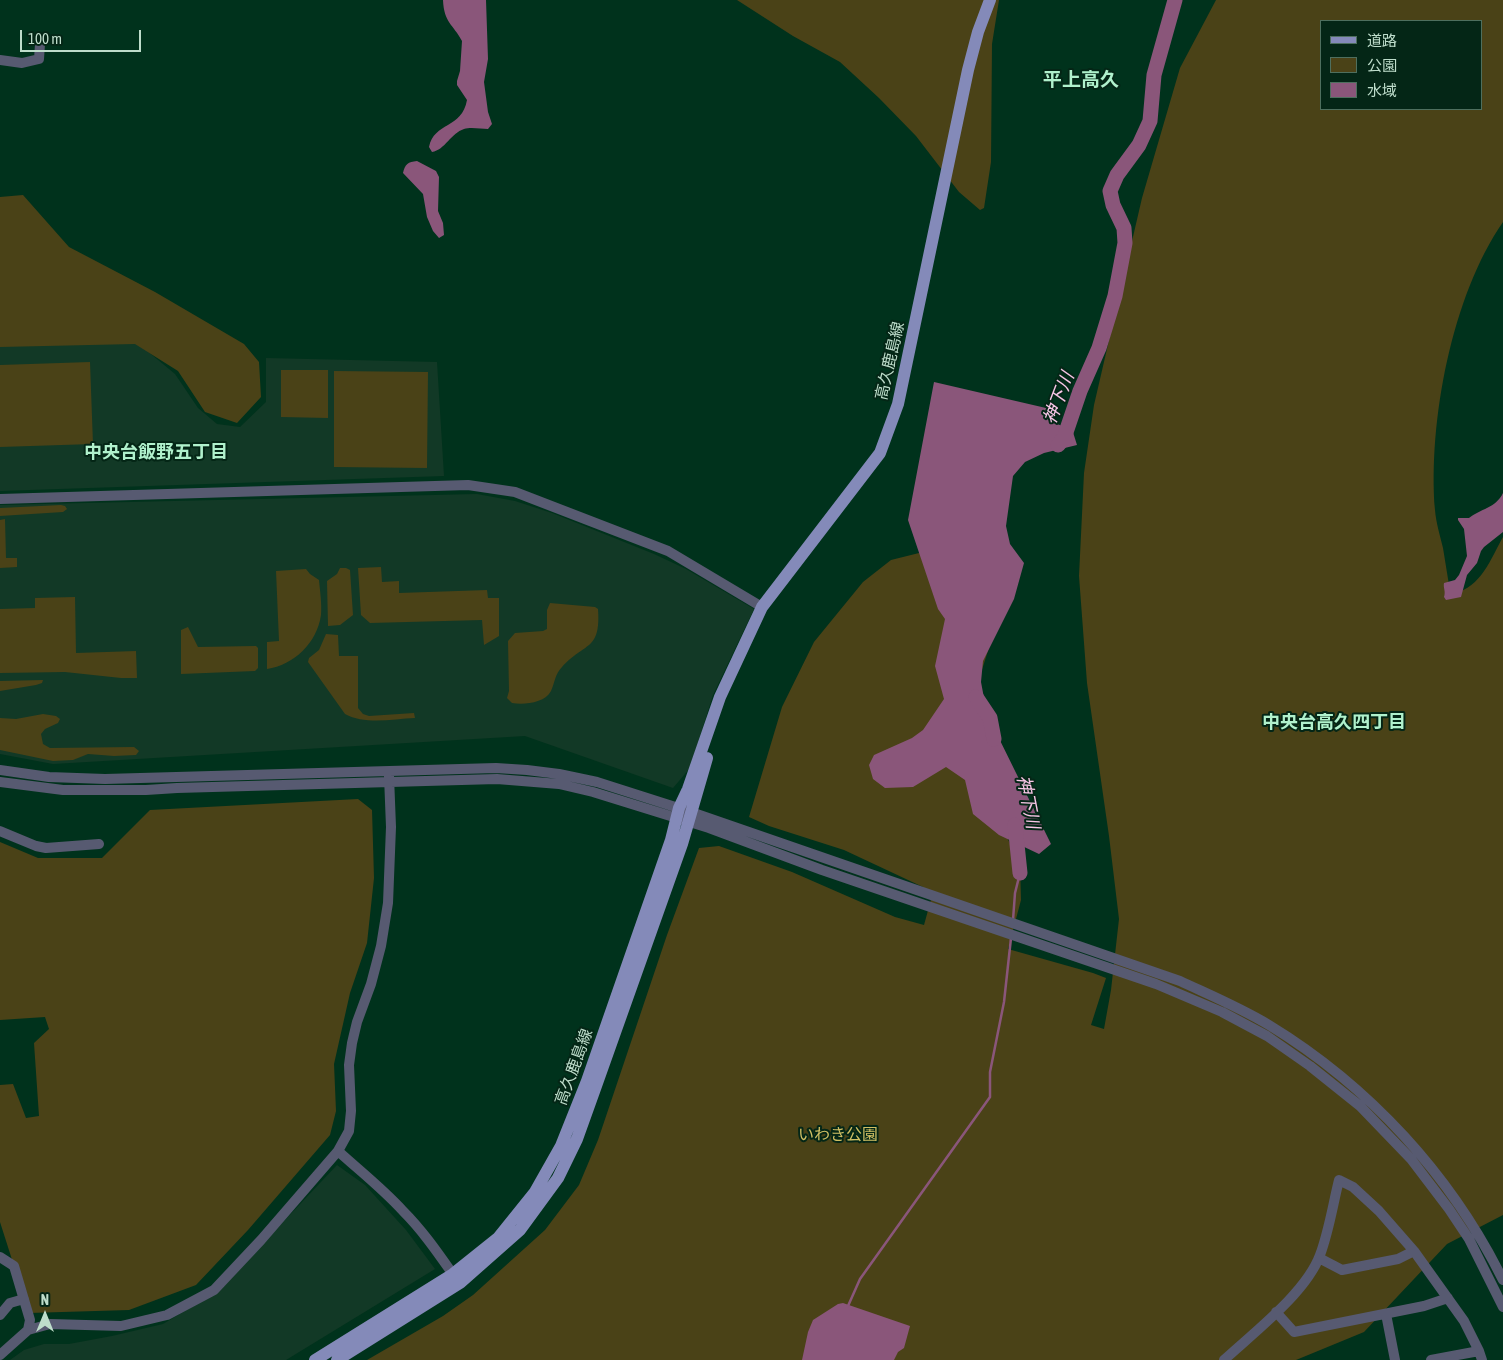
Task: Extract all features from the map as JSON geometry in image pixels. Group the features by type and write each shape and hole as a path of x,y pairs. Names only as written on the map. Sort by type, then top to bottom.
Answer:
{"main road":[{"name":"高久鹿島線","path":"337,1360 456,1279 498,1238 535,1192 562,1146 594,1062 671,840 684,815 688,789 734,663 762,607 880,453 888,434 898,404 968,70 978,32 990,0"},
{"name":"高久鹿島線","path":"315,1360 456,1279"}],"street":[{"path":"0,60 22,63 39,59 40,44"},
{"path":"0,499 468,485 515,492 668,551 762,607"},
{"path":"0,770 49,777 105,779 496,768 527,770 597,782 684,815 1180,982 1225,1001 1269,1024 1326,1064 1378,1109 1418,1152 1458,1202 1490,1254 1503,1280"},
{"path":"0,1355 28,1330 50,1324 120,1326 168,1315 214,1290 261,1240 338,1151 349,1131 351,1111 349,1065 352,1043 381,946 388,903 391,827 389,771"},
{"path":"0,782 63,790 146,790 497,779 531,780 559,784 684,815 709,828 822,870 1156,984 1240,1021 1267,1036 1320,1073 1360,1106 1411,1159 1469,1239 1503,1306"},
{"path":"0,830 46,848 99,844"},
{"path":"1320,1073 1326,1064"},
{"path":"338,1151 404,1211 456,1279"},
{"path":"1224,1360 1298,1290 1319,1258 1339,1180 1353,1187 1397,1230 1464,1321 1480,1356 1431,1360"},
{"path":"1319,1258 1342,1270 1398,1259 1414,1252"},
{"path":"0,1256 14,1266 30,1320 28,1330"},
{"path":"1276,1312 1294,1332 1424,1306 1448,1298"},
{"path":"0,1315 10,1303 24,1299"},
{"path":"1386,1314 1395,1360"}],"shaded area":[{"path":"134,340 175,374 198,408 217,424 240,427 266,402 266,358 437,362 444,476 0,491 0,346"},
{"path":"477,494 515,501 552,513 654,554 686,569 754,609 713,695 690,768 673,788 525,736 53,764 0,754 0,505"},
{"path":"337,1165 365,1185 406,1230 435,1269 286,1360 10,1360 24,1350 44,1344 69,1344 163,1324 217,1292"}],"green space":[{"path":"737,0 999,0 992,44 991,162 984,208 980,210 959,192 916,136 840,62 793,36"},
{"name":"いわき公園","path":"1216,0 1503,0 1503,222 1485,252 1470,285 1457,322 1447,360 1440,399 1434,475 1436,520 1449,585 1454,593 1463,590 1478,579 1503,537 1503,1215 1447,1244 1364,1332 1296,1360 367,1360 443,1316 473,1295 545,1230 579,1185 598,1140 667,935 699,848 719,846 792,872 895,917 924,925 932,896 923,887 844,850 769,826 749,817 782,707 814,642 863,582 891,560 927,551 993,635 972,701 1005,833 1020,865 1021,900 1008,949 1106,978 1091,1025 1104,1029 1111,990 1119,919 1087,683 1079,576 1084,473 1094,405 1142,198 1180,68"},
{"path":"23,195 69,247 155,292 244,344 259,362 261,397 237,423 205,412 178,371 135,344 0,347 0,197"},
{"path":"90,362 93,444 0,447 0,365"},
{"path":"281,370 328,370 328,418 281,417"},
{"path":"334,371 428,372 427,468 334,467"},
{"path":"61,505 67,509 63,512 0,516 0,508"},
{"path":"5,519 6,558 17,558 17,567 0,568 0,520"},
{"path":"381,567 382,582 399,581 399,593 487,590 488,598 499,598 499,636 484,645 482,620 370,623 361,615 358,568"},
{"path":"340,568 350,570 353,615 340,625 328,626 327,581 337,574"},
{"path":"306,569 319,580 321,615 319,625 315,635 295,658 277,667 267,669 267,642 279,641 276,571"},
{"path":"75,597 76,653 136,651 137,678 65,672 0,673 0,609 35,608 35,598"},
{"path":"550,603 595,607 598,609 597,632 590,644 570,659 556,675 548,695 539,701 522,704 512,703 507,698 509,691 508,641 515,633 547,629 547,610"},
{"path":"188,627 198,647 256,646 258,648 258,668 255,671 181,674 181,630"},
{"path":"326,634 338,635 339,656 358,656 358,708 363,714 369,716 414,713 415,718 370,720 345,714 308,662 309,658 319,650"},
{"path":"43,680 42,683 36,685 0,691 0,681"},
{"path":"43,714 56,716 60,719 58,723 45,729 41,734 43,744 50,748 134,747 139,751 136,755 88,754 73,760 53,761 0,750 0,718 16,719"},
{"path":"358,799 372,810 374,878 367,943 350,993 334,1064 336,1111 330,1135 248,1230 196,1285 129,1310 29,1313 0,1222 0,1085 13,1084 26,1118 39,1116 34,1043 49,1029 45,1017 0,1020 0,842 38,858 102,858 150,810"}],"water":[{"path":"443,0 486,0 488,59 484,82 488,112 492,124 488,129 470,128 459,131 441,148 432,152 429,147 436,133 460,116 467,100 457,85 462,41 447,19"},
{"path":"417,161 436,171 439,177 438,211 443,223 444,235 439,238 433,231 427,217 423,194 403,173 407,164"},
{"path":"934,382 1046,408 1055,423 1072,429 1077,445 1044,453 1025,462 1013,476 1006,526 1010,544 1024,563 1014,599 983,661 981,682 987,714 1051,844 1039,854 999,835 973,814 965,780 946,767 913,787 885,788 873,779 869,765 874,755 912,738 923,730 944,699 935,666 945,619 938,609 908,520"},
{"path":"1503,493 1503,532 1481,551 1477,563 1467,575 1461,597 1446,600 1444,597 1444,583 1455,580 1467,556 1464,529 1458,518 1469,518 1487,508 1496,502"},
{"path":"843,1303 910,1326 904,1348 898,1352 894,1360 802,1360 808,1332 813,1320 838,1304"}],"waterway":[{"name":"神下川","path":"1058,445 1064,438 1080,391 1099,348 1115,296 1125,243 1124,228 1113,205 1110,191 1117,175 1139,145 1150,121 1154,75 1175,0"},
{"name":"神下川","path":"976,697 990,718 994,739"},
{"name":"神下川","path":"1015,825 1020,873"},
{"path":"1013,920 1015,893 1020,873"},
{"path":"848,1306 860,1279 990,1097 990,1072 1004,1002 1011,938"}],"district":[{"name":"平上高久","path":"1081,80"},
{"name":"中央台飯野五丁目","path":"156,452"},
{"name":"中央台高久四丁目","path":"1334,722"}]}
